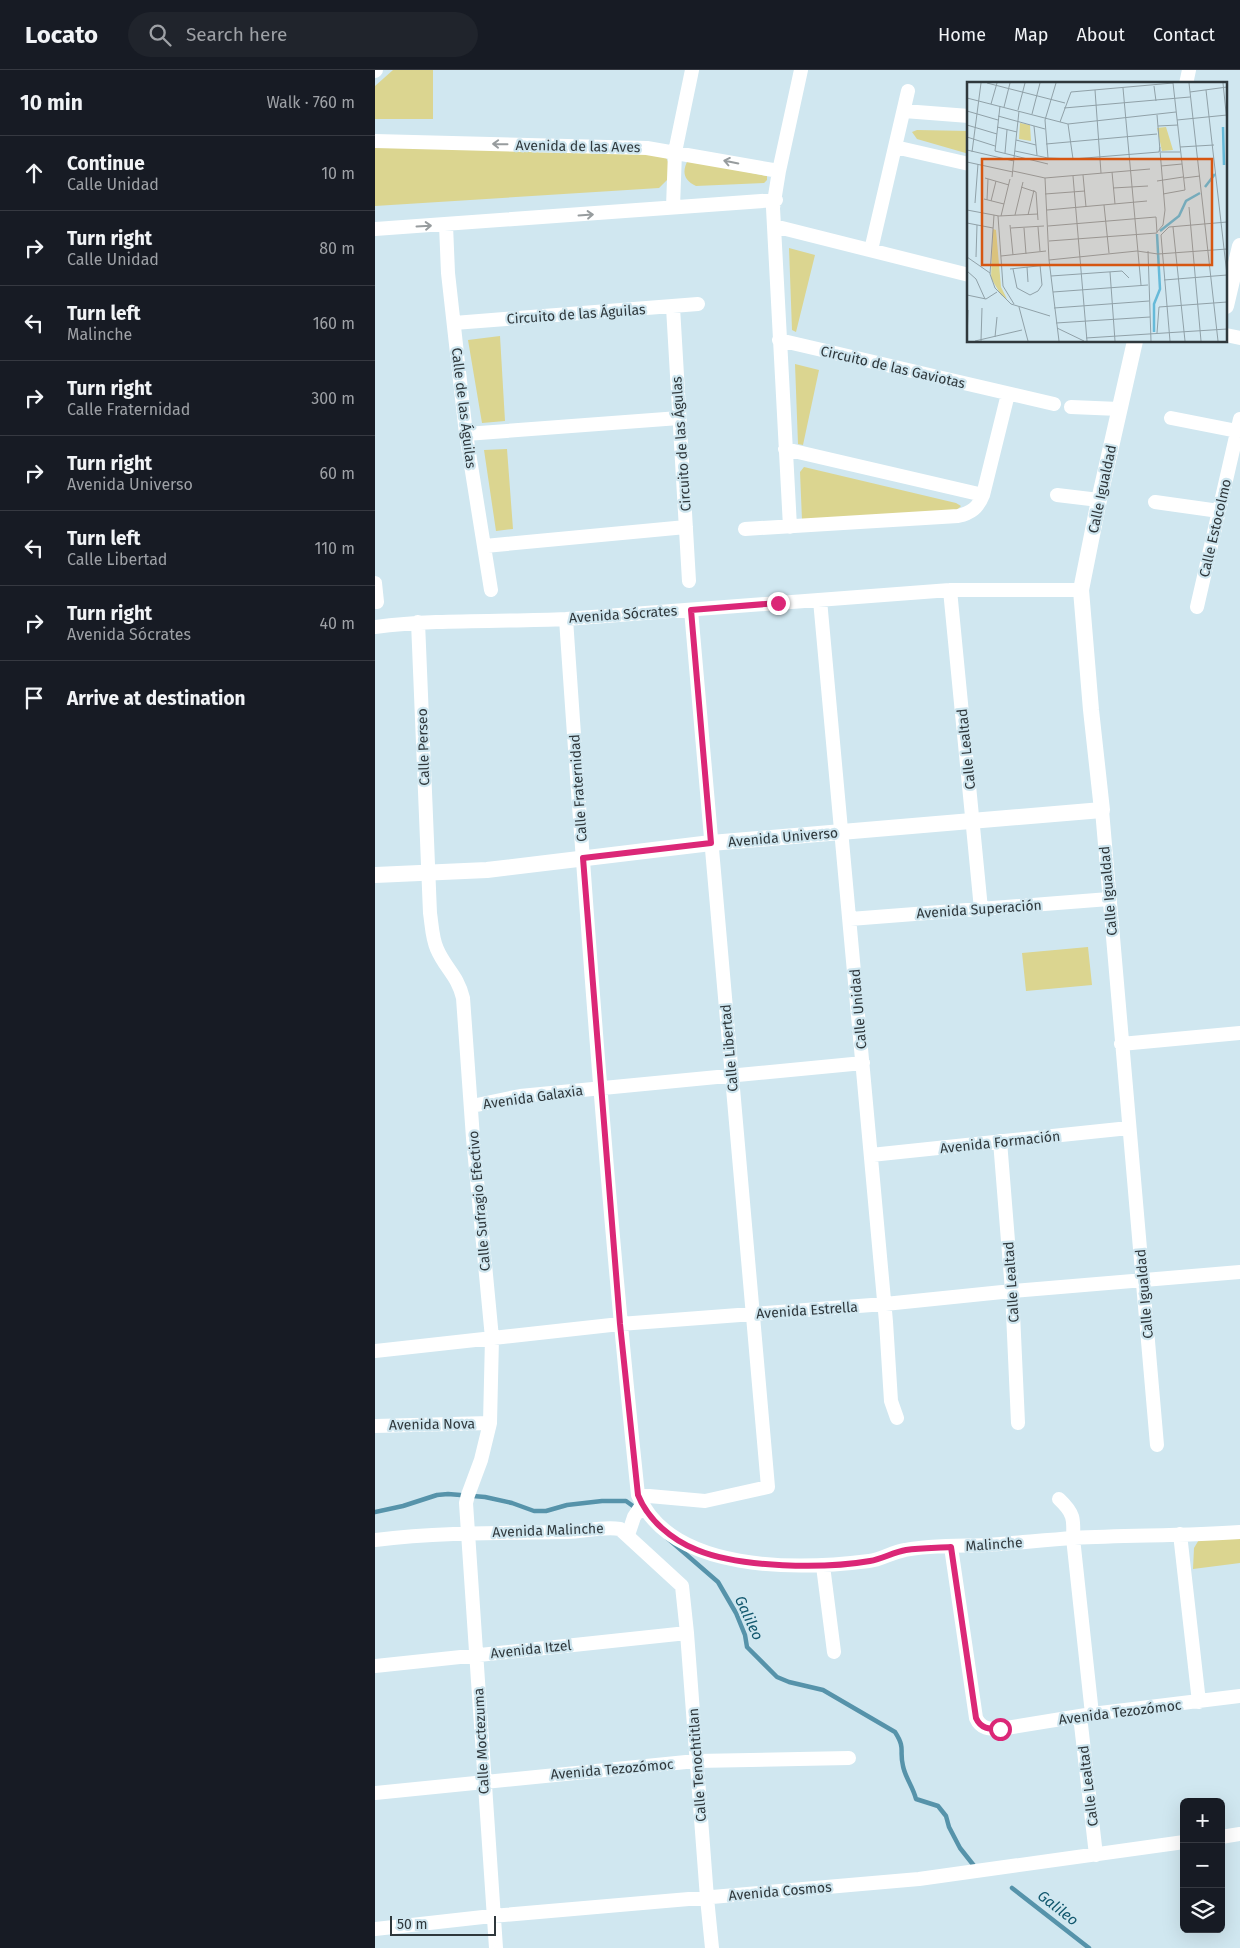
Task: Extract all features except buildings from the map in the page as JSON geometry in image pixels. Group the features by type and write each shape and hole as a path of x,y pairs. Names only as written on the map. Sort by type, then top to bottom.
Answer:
{"street":[{"path":"673,207 675,152 692,70"},
{"path":"790,527 773,208 801,70"},
{"path":"871,250 909,91"},
{"path":"904,112 967,116"},
{"name":"Avenida de las Aves","path":"375,141 647,148 779,171"},
{"path":"895,147 967,164"},
{"path":"375,229 776,200"},
{"name":"Calle de las Águilas","path":"445,225 448,273 466,434 491,590"},
{"path":"774,226 967,274"},
{"path":"1227,302 1240,246"},
{"name":"Circuito de las Águilas","path":"454,323 698,304"},
{"name":"Circuito de las Águlas","path":"673,307 689,581"},
{"path":"1227,335 1240,338"},
{"name":"Circuito de las Gaviotas","path":"779,340 1054,404"},
{"name":"Calle Igualdad","path":"1135,342 1081,590 1157,1445"},
{"path":"745,529 958,516 973,511 978,506 983,495 1007,394"},
{"path":"1071,407 1119,409"},
{"path":"466,434 679,418"},
{"path":"1171,418 1239,425"},
{"name":"Calle Estocolmo","path":"1197,607 1239,425"},
{"path":"785,449 983,495"},
{"path":"1057,495 1099,500"},
{"path":"1155,502 1219,510"},
{"path":"485,546 686,528"},
{"path":"375,583 377,602"},
{"name":"Avenida Sócrates","path":"375,627 418,622 507,622 950,590 1081,590"},
{"name":"Calle Lealtad","path":"950,590 981,909"},
{"name":"Calle Unidad","path":"820,600 885,1304 891,1401 897,1418"},
{"name":"Calle Libertad","path":"640,1500 705,1501 768,1487 691,610"},
{"name":"Calle Fraternidad","path":"566,618 600,1087 620,1324 640,1500"},
{"name":"Calle Perseo","path":"418,622 428,873"},
{"name":"Avenida Universo","path":"375,875 487,870 711,843 1102,810"},
{"name":"Calle Sufragio Efectivo","path":"428,873 433,938 437,950 457,979 463,998 473,1138 491,1338 490,1423 481,1460 466,1503 469,1533"},
{"name":"Avenida Superación","path":"849,919 1109,899"},
{"path":"1121,1044 1240,1033"},
{"name":"Avenida Galaxia","path":"472,1106 520,1096 600,1087 863,1063"},
{"name":"Avenida Formación","path":"871,1155 1129,1128"},
{"name":"Calle Lealtad","path":"999,1141 1012,1291 1018,1423"},
{"name":"Avenida Estrella","path":"375,1352 620,1324 885,1304 1012,1291 1240,1272"},
{"name":"Avenida Nova","path":"375,1426 490,1423"},
{"name":"Calle Lealtad","path":"1059,1499 1069,1508 1074,1519 1073,1538 1097,1855"},
{"path":"628,1535 640,1500"},
{"name":"Malinche","path":"640,1500 658,1525 674,1538 696,1550 753,1563 823,1566 871,1561 905,1550 1073,1538 1240,1532"},
{"name":"Avenida Malinche","path":"375,1540 403,1536 469,1533 576,1532 620,1529 682,1586 687,1633"},
{"name":"Calle Moctezuma","path":"469,1533 483,1781 496,1948"},
{"path":"1180,1534 1199,1702"},
{"name":"Avenida Tezozómoc","path":"951,1547 976,1718 984,1728 1000,1729 1086,1715 1240,1696"},
{"path":"823,1566 834,1652"},
{"name":"Avenida Itzel","path":"375,1666 687,1633"},
{"name":"Calle Tenochtitlan","path":"687,1633 712,1948"},
{"name":"Avenida Tezozómoc","path":"375,1792 697,1761 849,1758"},
{"path":"1225,1836 1240,1834"},
{"name":"Avenida Cosmos","path":"375,1929 493,1916 919,1879 1180,1843"}],"shaded area":[{"path":"393,70 433,70 433,119 375,119 375,86"},
{"path":"917,130 967,131 967,153 917,139 912,132"},
{"path":"375,138 663,151 669,164 668,179 659,188 375,206"},
{"path":"688,160 767,176 767,180 764,183 696,186 688,181 685,175 684,171"},
{"path":"789,248 815,255 796,332 792,330"},
{"path":"500,336 505,421 482,423 468,340"},
{"path":"795,364 819,370 803,445 798,444"},
{"path":"507,449 513,529 496,531 484,450"},
{"path":"804,467 956,503 961,506 957,510 802,520 800,472"},
{"path":"1088,947 1092,985 1026,991 1022,953"},
{"path":"1240,1536 1240,1563 1193,1569 1194,1548 1200,1538"}],"waterway":[{"name":"Galileo","path":"375,1512 403,1506 437,1495 448,1494 485,1497 512,1503 534,1511 546,1511 567,1505 602,1501 626,1501 637,1509"},
{"name":"Galileo","path":"666,1537 718,1582 736,1613 745,1635 747,1647 777,1677 789,1682 823,1690 895,1732 901,1746 904,1770 916,1799 938,1806 946,1816 949,1827 960,1848 975,1867"},
{"name":"Galileo","path":"1012,1888 1089,1948"}],"route":[{"path":"778,603 691,610 711,843 583,858 620,1324 638,1495 642,1505 658,1525 674,1538 696,1550 711,1555 753,1563 823,1566 871,1561 905,1550 951,1547 976,1718 984,1728 1000,1729"}]}
